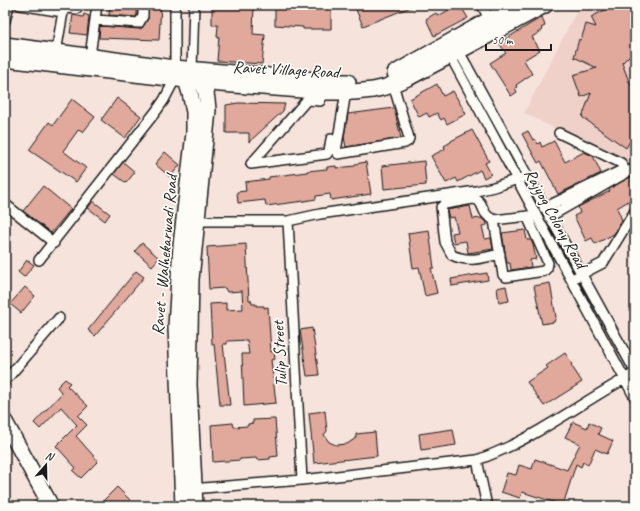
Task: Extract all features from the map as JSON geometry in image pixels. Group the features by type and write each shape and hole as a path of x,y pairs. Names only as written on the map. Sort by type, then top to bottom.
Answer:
{"main road":[{"name":"Ravet Village Road","path":"203,82 336,92 373,90 410,77 452,48 489,19 515,5"},
{"name":"Ravet Village Road","path":"5,59 182,74 338,82 358,81 376,79 392,74 545,5"},
{"name":"Ravet Village Road","path":"5,45 90,56 182,74"},
{"path":"182,74 203,82"},
{"name":"Ravet - Walhekarwadi Road","path":"182,74 194,112 190,220"},
{"name":"Ravet - Walhekarwadi Road","path":"183,506 188,489 176,327 179,272 190,220 208,110 208,99 203,82"},
{"path":"5,422 45,502"},
{"name":"Ravet - Walhekarwadi Road","path":"188,489 196,506"}],"street":[{"path":"5,21 9,5"},
{"path":"20,5 63,12"},
{"path":"56,52 63,12 67,8 77,9 80,5"},
{"path":"90,56 97,5"},
{"path":"95,20 139,23 143,16 143,5"},
{"path":"175,5 182,74"},
{"path":"40,260 157,110 182,74 194,5"},
{"path":"482,5 489,19"},
{"name":"Rajyog Colony Road","path":"452,48 462,57 635,372"},
{"name":"Rajyog Colony Road","path":"452,48 453,61 517,180 532,215 571,279 635,398"},
{"path":"336,92 336,151 338,154 405,143 408,141 409,138 393,84"},
{"path":"336,92 329,150 327,154 251,164 306,101 320,101 336,92"},
{"path":"544,208 622,170 623,166 621,163 559,133"},
{"path":"549,217 631,170 635,170"},
{"path":"190,220 288,221 320,214 476,191 517,180 526,175"},
{"path":"494,220 500,254 503,275 506,277 544,271 547,268 548,263 532,215 494,220 486,216 481,202 473,199 444,204 441,207 445,242 452,255 465,260 474,260 500,254"},
{"path":"5,204 54,243"},
{"path":"571,279 602,263 635,211"},
{"name":"Tulip Street","path":"288,221 302,480"},
{"path":"5,381 59,318"},
{"path":"188,489 302,480 477,460 494,454 521,440 635,372"},
{"path":"477,460 487,506"}],"shaded area":[{"path":"582,5 635,5 635,169 524,113 579,7"}],"building":[{"path":"110,5 137,5 136,17 109,15"},
{"path":"149,5 161,5 159,40 99,38 100,26 142,28 148,19"},
{"path":"212,5 254,5 253,34 265,35 262,64 217,61 219,37 217,37 218,25 212,25"},
{"path":"303,5 331,5 331,29 303,29 303,27 275,25 275,8 303,10"},
{"path":"354,5 416,5 363,26"},
{"path":"460,5 468,18 434,36 426,19 436,13 438,16"},
{"path":"605,5 635,5 635,53 629,56 622,63 630,84 635,87 635,133 626,148 582,117 591,93 581,97 573,75 597,68 574,57 579,39 581,40 586,24 596,27 591,17 607,9"},
{"path":"84,14 89,16 87,35 70,33 73,15 83,17"},
{"path":"542,17 545,26 541,28 543,30 532,37 540,50 524,60 532,74 516,85 517,87 515,88 517,92 511,96 490,63 506,53 499,43"},
{"path":"437,84 443,96 453,91 466,114 447,124 444,118 441,120 437,113 429,117 427,113 419,117 410,99"},
{"path":"117,98 141,116 125,138 101,120"},
{"path":"72,99 95,117 83,132 79,129 63,151 86,168 76,182 29,150 49,122 53,125"},
{"path":"238,103 285,104 283,111 249,142 249,133 226,133 226,105"},
{"path":"394,108 401,138 346,147 344,137 348,114"},
{"path":"472,130 489,161 485,163 491,174 484,178 480,170 458,182 456,178 446,183 431,156 445,149 444,146 451,141"},
{"path":"528,131 533,140 535,139 538,144 540,142 542,147 554,141 565,162 584,152 593,156 601,173 558,194 541,161 538,163 522,134"},
{"path":"165,152 180,165 170,177 155,164"},
{"path":"424,161 426,185 384,189 382,166"},
{"path":"123,162 135,172 126,183 114,174"},
{"path":"366,162 371,194 331,200 330,194 316,196 316,199 266,206 265,200 238,203 237,192 246,191 245,182 327,169 327,167 336,166 336,168 355,166 355,164"},
{"path":"632,176 635,177 635,197 617,208 622,220 614,234 595,244 592,238 586,241 574,216 580,213 578,207 610,191 609,189"},
{"path":"43,186 71,209 51,233 23,211"},
{"path":"93,201 110,214 105,221 88,208"},
{"path":"470,206 473,219 481,218 487,223 487,225 482,226 485,239 491,238 493,249 468,253 466,241 454,243 452,233 458,232 454,217 449,218 447,210"},
{"path":"429,230 434,268 431,268 437,293 425,296 419,267 413,268 408,233"},
{"path":"525,230 527,240 531,240 533,245 536,259 530,260 531,267 511,270 510,263 507,263 502,233"},
{"path":"142,243 159,258 152,266 135,251"},
{"path":"246,244 249,300 251,300 252,304 256,304 256,306 264,306 264,308 268,307 271,352 274,352 275,359 271,360 276,403 244,406 242,354 249,354 247,340 227,341 227,344 223,344 230,405 220,405 214,344 212,344 210,304 226,303 226,310 243,309 242,291 227,292 225,288 209,289 207,247"},
{"path":"27,260 34,265 24,277 18,272"},
{"path":"136,271 144,277 95,336 88,330"},
{"path":"487,273 488,280 452,286 451,279"},
{"path":"550,283 556,317 554,322 542,324 534,286"},
{"path":"506,286 509,301 499,303 497,288"},
{"path":"25,287 35,296 21,313 10,304"},
{"path":"312,328 319,375 307,376 300,330"},
{"path":"565,353 582,382 544,406 527,382 548,368 546,366"},
{"path":"65,379 70,383 67,386 88,406 78,416 87,425 76,436 98,461 81,478 73,471 76,468 56,446 77,425 61,407 40,429 34,423 62,393 57,387"},
{"path":"325,411 327,431 324,435 329,442 336,445 347,444 356,438 356,434 375,432 377,456 314,463 309,413"},
{"path":"275,419 278,456 270,457 270,459 257,460 256,458 213,462 211,425 233,423 234,427 248,426 248,424 253,423 253,420"},
{"path":"573,422 587,428 589,422 601,428 598,434 613,441 607,454 595,449 588,465 583,462 581,467 576,464 563,505 522,492 520,498 501,492 507,473 516,475 519,465 532,469 535,459 567,470 580,444 565,437"},
{"path":"453,429 456,445 421,450 419,434"},
{"path":"117,487 136,506 105,506 102,502"}]}
